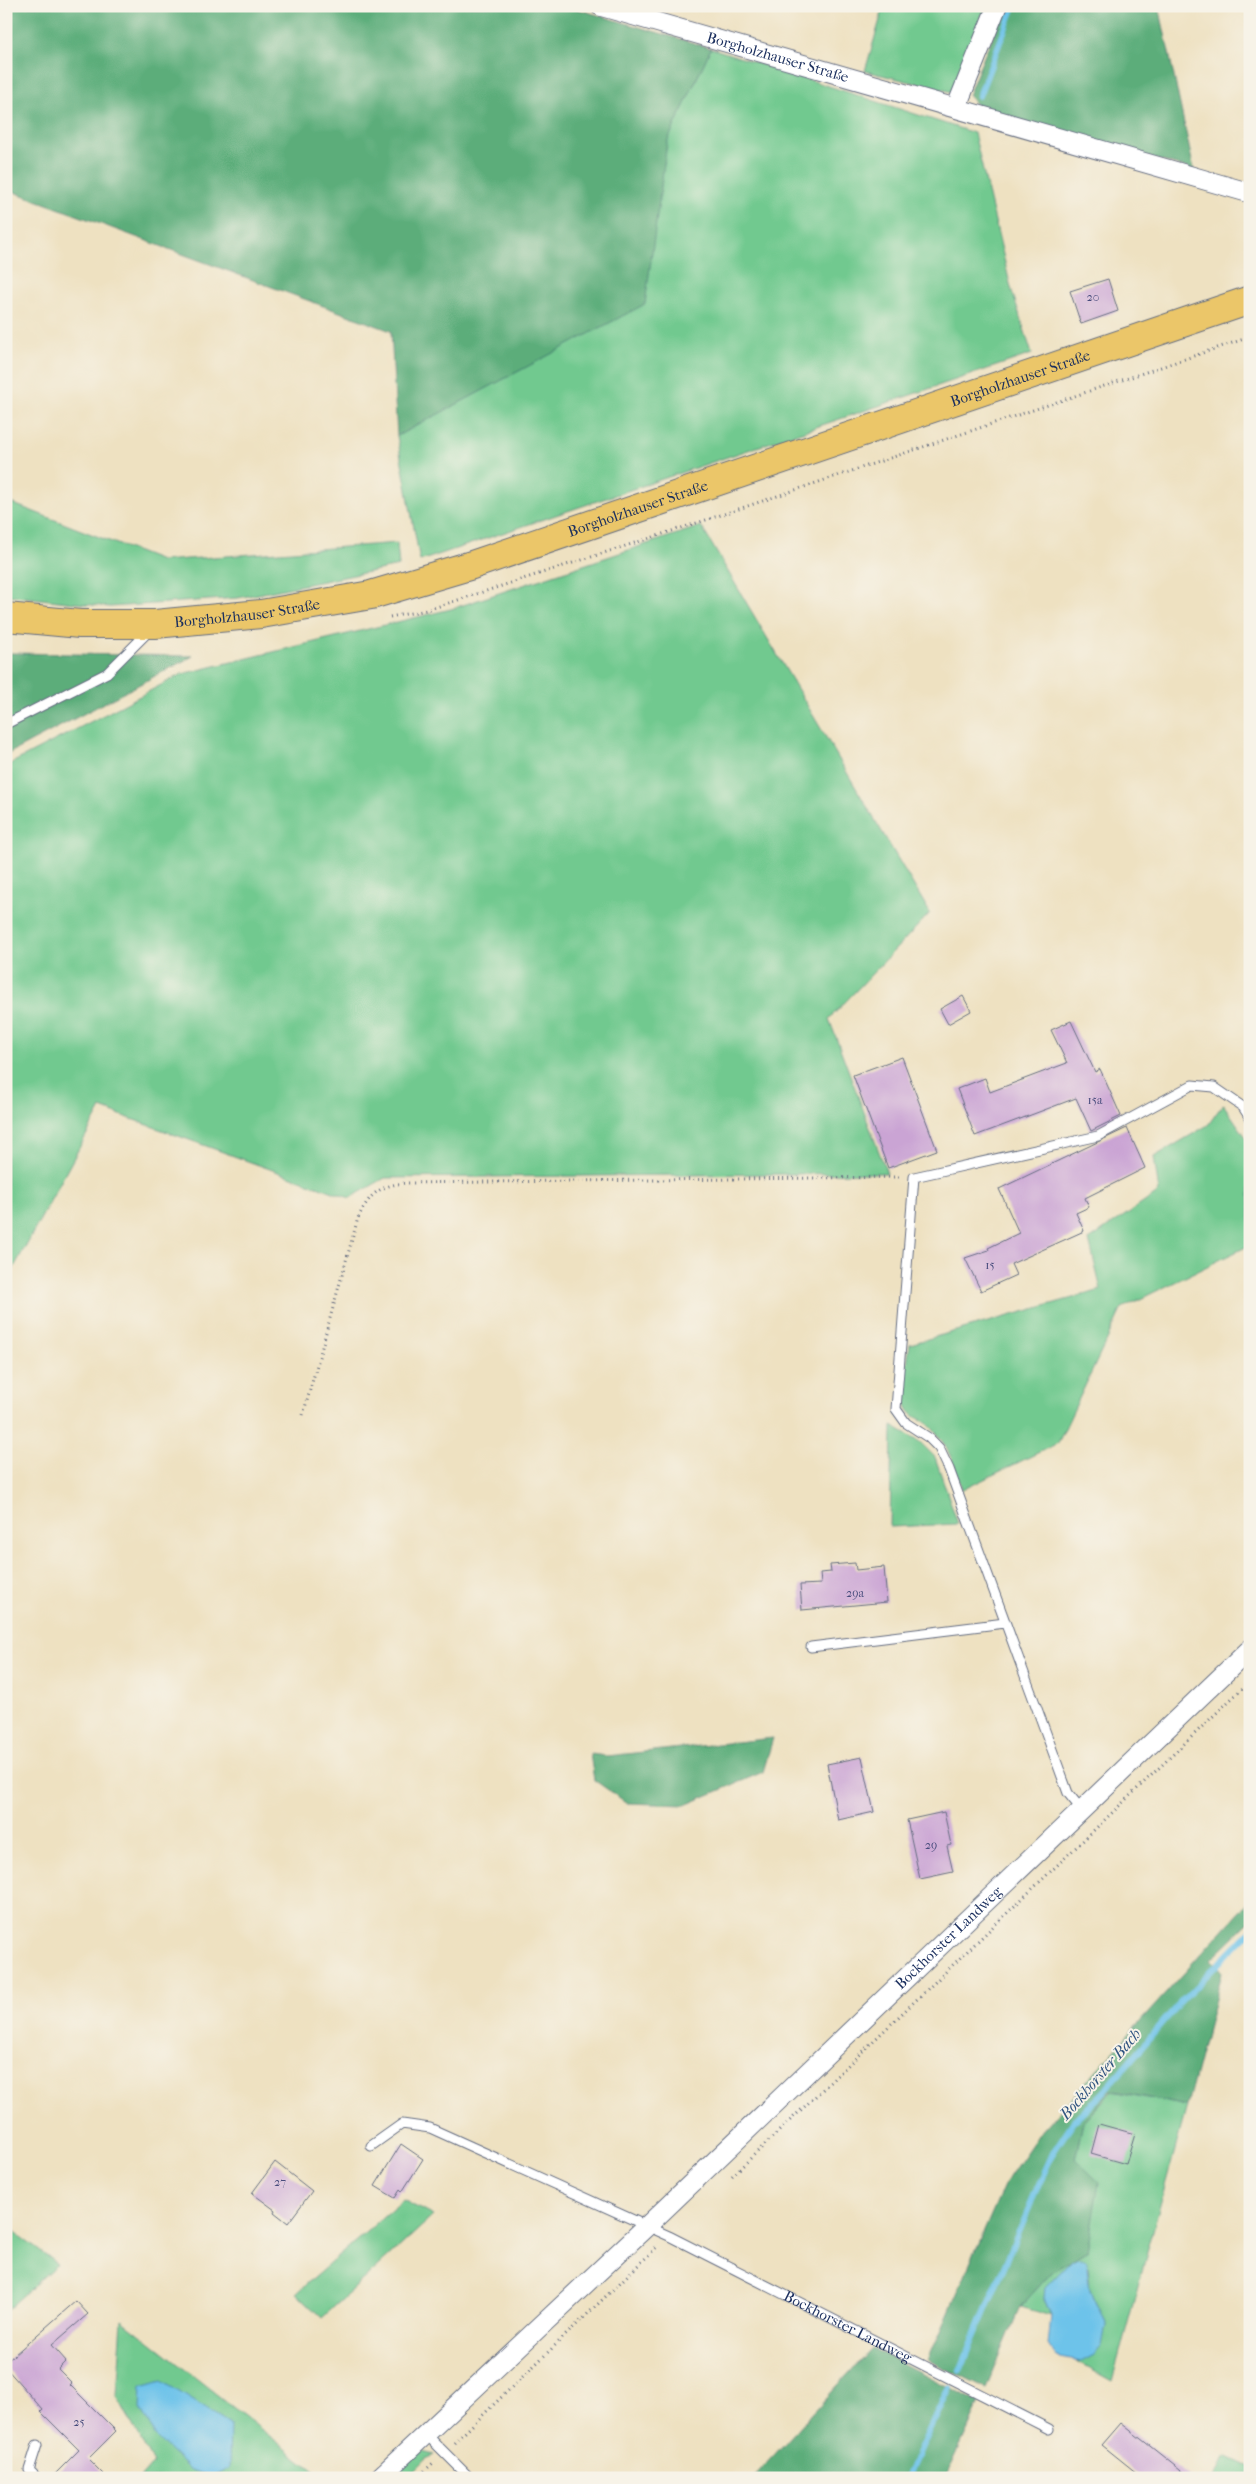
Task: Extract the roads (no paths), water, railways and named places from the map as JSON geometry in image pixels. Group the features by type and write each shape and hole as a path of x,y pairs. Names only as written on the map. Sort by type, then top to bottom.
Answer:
{"main road":[{"name":"Borgholzhauser Straße","path":"6,617 80,624 155,624 261,614 352,598 462,568 1250,300"}],"street":[{"name":"Borgholzhauser Straße","path":"600,6 1250,193"},
{"path":"956,108 997,6"},
{"name":"Bockhorster Landweg","path":"379,2478 646,2227 1250,1649"}],"lane":[{"path":"6,724 107,673 141,641 155,624"},
{"path":"1081,1809 1068,1793 940,1448 929,1438 906,1423 896,1409 914,1177 1098,1136 1192,1085 1214,1087 1242,1107 1250,1118"},
{"path":"811,1648 1005,1623"},
{"path":"371,2146 402,2124 430,2128 646,2227"},
{"name":"Bockhorster Landweg","path":"646,2227 669,2236 1049,2429"},
{"path":"425,2433 470,2478"},
{"path":"37,2445 29,2470 37,2478"}],"water":[{"path":"1078,2258 1086,2261 1090,2290 1106,2324 1102,2346 1094,2355 1081,2362 1056,2357 1048,2345 1051,2316 1044,2298 1045,2288 1072,2260"},
{"path":"162,2381 230,2424 229,2468 213,2477 190,2470 156,2437 140,2409 141,2387"}],"waterway":[{"path":"979,96 1014,6"},
{"name":"Bockhorster Bach","path":"960,2371 1039,2184 1054,2151 1073,2122 1103,2093 1177,2006 1250,1931"},
{"name":"Bockhorster Bach","path":"907,2478 949,2387"}]}
